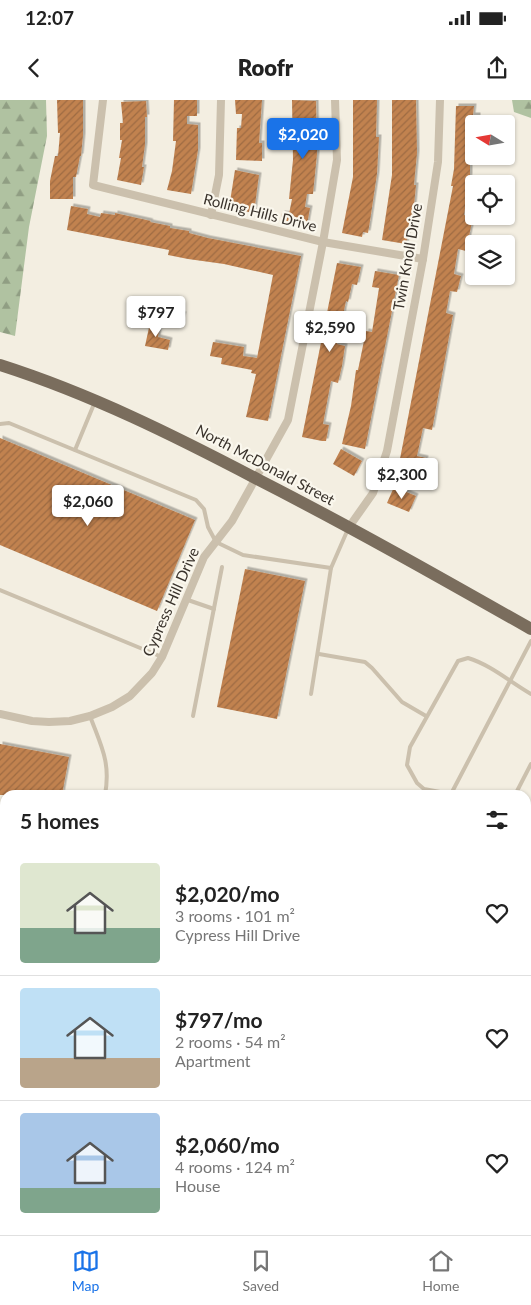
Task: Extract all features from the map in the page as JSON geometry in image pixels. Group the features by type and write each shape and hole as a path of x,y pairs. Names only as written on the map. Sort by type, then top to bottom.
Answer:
{"main road":[{"name":"North McDonald Street","path":"0,365 35,376 95,400 199,448 349,527 531,628"}],"street":[{"name":"Rolling Hills Drive","path":"103,100 92,185 323,242 423,259"},
{"path":"211,215 219,175 221,100"},
{"name":"Cypress Hill Drive","path":"0,714 40,722 70,721 90,716 112,707 130,696 152,673 162,658 185,598 204,556 232,522 288,420 323,242 336,160 335,100"},
{"name":"Twin Knoll Drive","path":"349,527 373,493 387,451 423,259 438,162 440,100"}],"lane":[{"path":"75,450 95,400"},
{"path":"0,424 9,423 196,500 204,509 208,527 216,542 243,555 331,568"},
{"path":"311,694 319,654 331,568 349,527"},
{"path":"193,716 222,567"},
{"path":"0,590 162,658"},
{"path":"185,598 214,609"},
{"path":"456,790 531,641"},
{"path":"319,654 365,662 402,702 426,716"},
{"path":"429,790 424,789 417,783 407,765 410,747 458,662 468,658 478,661 531,694"},
{"path":"90,716 107,764 108,780 106,790"},
{"path":"518,790 531,764"}],"green space":[{"path":"0,100 46,100 47,136 29,227 15,336 0,332"},
{"path":"512,100 531,100 531,118 514,112"}],"building":[{"path":"57,100 83,100 81,156 76,177 73,177 73,199 50,199 50,181 55,156 58,156 60,133 58,133"},
{"path":"174,100 197,100 197,116 187,116 187,124 198,125 198,150 191,194 167,190 176,141 173,141"},
{"path":"235,100 262,100 259,143 262,143 262,161 236,160 237,128 241,128 242,114 236,114"},
{"path":"292,100 316,101 317,154 313,194 307,194 305,207 310,208 307,225 281,220 282,213 289,214 292,199 289,199 293,160"},
{"path":"353,100 377,100 376,137 379,137 377,174 368,233 363,232 362,237 342,233 353,177"},
{"path":"392,100 416,100 417,153 414,185 416,185 414,206 406,244 382,240 392,175"},
{"path":"146,101 147,117 145,117 145,145 142,167 144,167 141,185 117,180 122,140 120,140 120,123 123,123 121,102"},
{"path":"456,106 474,106 473,115 465,115 465,165 470,165 470,175 465,175 464,215 465,225 471,225 469,235 465,235 465,251 458,249 454,274 461,276 457,292 450,291 446,313 453,315 432,430 423,428 417,456 426,458 422,473 398,469 453,186 451,186 454,169"},
{"path":"235,170 259,175 254,213 229,208"},
{"path":"71,206 88,209 87,214 100,217 101,213 115,215 115,213 170,226 170,228 189,231 189,233 208,238 301,256 268,421 246,417 256,374 251,373 252,370 221,364 222,358 210,356 213,342 244,347 243,356 257,358 273,275 224,264 168,255 169,250 67,230"},
{"path":"337,263 361,267 357,285 352,284 348,302 346,301 337,344 345,346 342,366 338,383 331,381 323,424 329,425 326,441 322,441 302,437"},
{"path":"375,271 399,275 365,449 342,444 351,406 356,370 358,370 366,331 372,332 379,288 372,287"},
{"path":"169,310 184,314 180,327 166,323"},
{"path":"150,323 160,325 158,337 170,340 168,350 145,346"},
{"path":"0,438 195,520 157,611 0,545"},
{"path":"341,449 362,461 354,476 333,464"},
{"path":"394,487 416,496 409,512 387,503"},
{"path":"245,569 305,581 277,719 217,707"},
{"path":"0,744 69,757 63,790 0,790"}]}
